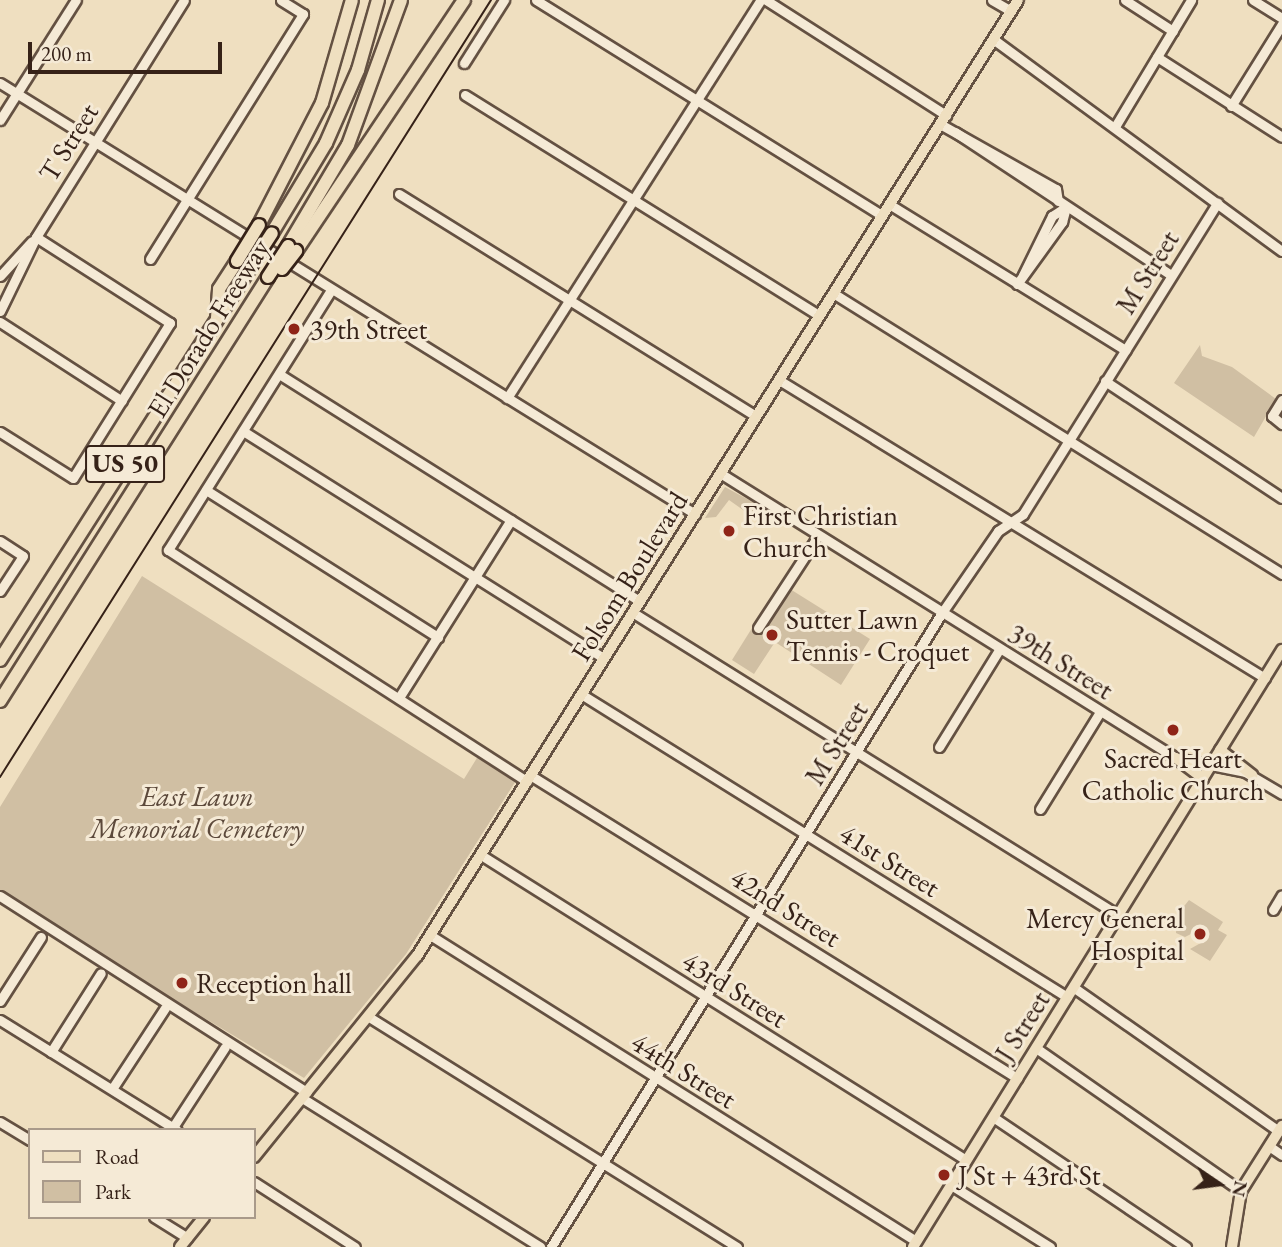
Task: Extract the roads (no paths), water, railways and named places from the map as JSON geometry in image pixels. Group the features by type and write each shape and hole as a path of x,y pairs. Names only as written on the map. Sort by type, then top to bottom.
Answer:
{"highway":[{"path":"217,320 219,289 259,225 322,103 352,0"},
{"name":"El Dorado Freeway","path":"0,660 327,143 358,69 378,0"},
{"name":"El Dorado Freeway","path":"0,701 292,248 348,145 401,0"},
{"path":"292,248 464,0"}],"main road":[{"name":"Folsom Boulevard","path":"256,1155 369,1017 430,936 1018,0"},
{"name":"J Street","path":"916,1245 992,1117 1282,650"},
{"path":"1220,750 1252,775"},
{"path":"1176,758 1203,778"},
{"path":"1232,1247 1241,1191 1281,1129"},
{"path":"184,1242 202,1219"}],"street":[{"path":"0,120 76,0"},
{"name":"T Street","path":"0,311 36,237 184,0"},
{"path":"150,259 303,14 281,0"},
{"path":"464,62 503,0"},
{"path":"536,0 882,215"},
{"path":"507,398 764,0 943,119 954,132 1056,189 1062,204 1062,222 1017,284"},
{"path":"992,0 1011,11"},
{"path":"1125,0 1173,31"},
{"path":"1116,125 1191,0"},
{"path":"1231,106 1282,21 1252,0"},
{"path":"993,39 1116,125 1282,251"},
{"path":"1157,57 1282,137"},
{"path":"0,83 695,514"},
{"path":"465,94 819,315"},
{"path":"399,194 756,416"},
{"name":"M Street","path":"551,1247 941,614 1010,521 1023,514 1217,203"},
{"path":"889,204 1125,350"},
{"path":"1062,204 1171,275"},
{"path":"0,432 72,478 170,323 36,237"},
{"name":"T Street","path":"0,276 36,237"},
{"path":"331,289 206,490 438,637"},
{"path":"833,293 1282,574"},
{"path":"0,322 122,401"},
{"path":"279,374 639,601"},
{"path":"779,380 1265,678"},
{"path":"1105,381 1282,498"},
{"path":"1282,400 1272,416 1282,424"},
{"path":"243,431 604,658"},
{"name":"39th Street","path":"720,473 941,614 1176,758 1252,775 1282,794"},
{"name":"42nd Street","path":"206,490 168,550 529,778 1017,1077"},
{"path":"400,696 511,520"},
{"path":"758,628 818,536"},
{"path":"0,541 23,556 0,591"},
{"path":"632,612 1118,915"},
{"path":"939,747 999,650"},
{"name":"41st Street","path":"581,694 1070,993 1281,1129"},
{"path":"1040,809 1100,712"},
{"name":"43rd Street","path":"481,855 966,1160"},
{"path":"1273,910 1282,895"},
{"path":"0,896 540,1247"},
{"name":"44th Street","path":"430,936 916,1245"},
{"path":"0,1001 41,937"},
{"path":"51,1052 101,974"},
{"path":"112,1089 165,1008"},
{"path":"369,1017 737,1247"},
{"path":"0,1020 175,1128 225,1047"},
{"path":"1036,1048 1241,1191"},
{"path":"992,1117 1186,1247"},
{"path":"0,1122 28,1139"},
{"path":"1269,1146 1282,1155"},
{"path":"256,1183 355,1247"},
{"path":"951,1185 1050,1247"},
{"path":"156,1219 184,1242"}],"tram line":[{"path":"0,777 491,0"}],"place":[{"name":"39th Street","path":"294,329"},
{"name":"First Christian Church","path":"729,531"},
{"name":"Sutter Lawn Tennis - Croquet","path":"772,635"},
{"name":"Sacred Heart Catholic Church","path":"1173,730"},
{"name":"Mercy General Hospital","path":"1200,934"},
{"name":"Reception hall","path":"182,983"},
{"name":"J St + 43rd St","path":"944,1175"}],"park label":[{"name":"East Lawn Memorial Cemetery","path":"197,812"}]}
